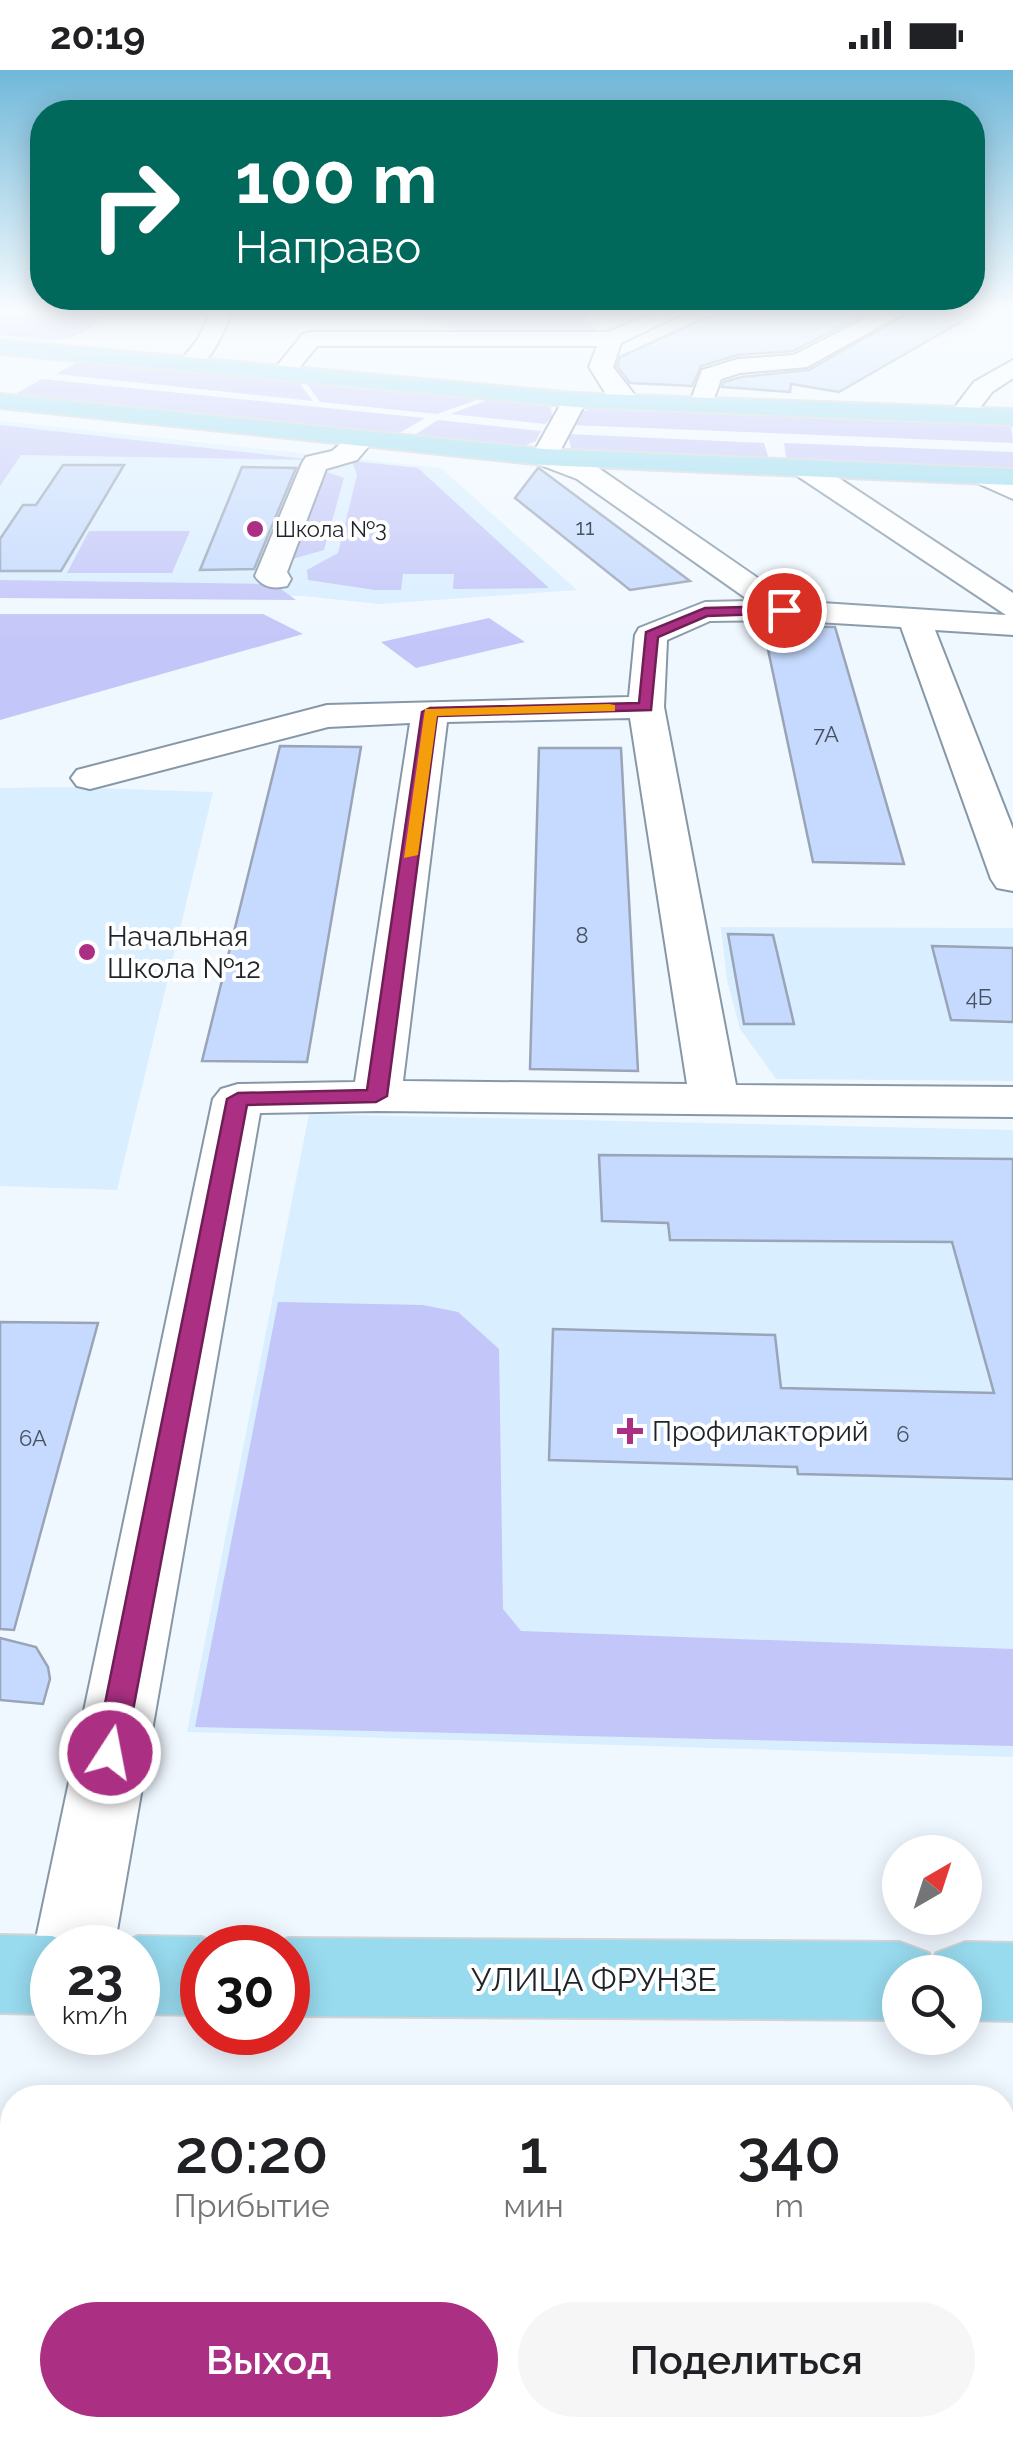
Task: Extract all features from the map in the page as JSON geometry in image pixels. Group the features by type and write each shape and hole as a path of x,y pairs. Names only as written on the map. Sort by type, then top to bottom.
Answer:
{"main road":[{"path":"166,419 544,457 999,477"},
{"path":"0,1974 30,1975"},
{"name":"УЛИЦА ФРУНЗЕ","path":"310,1976 882,1981"},
{"path":"982,1982 1013,1982"}],"street":[{"path":"564,419 544,457 587,473 784,610"},
{"path":"276,579 270,576 315,462 354,453 361,440"},
{"path":"806,468 1013,607"},
{"path":"999,477 1013,491"},
{"path":"714,1099 646,707 651,635 705,612 784,610 1013,625"},
{"path":"914,618 1012,878"},
{"path":"90,778 326,716 646,707"},
{"path":"376,1096 430,712"},
{"path":"78,1925 238,1099 376,1096 1013,1102"}],"shaded area":[{"path":"213,419 423,419 391,438"},
{"path":"502,419 550,419 545,424"},
{"path":"574,419 900,419 1011,424 1013,443 571,425"},
{"path":"438,420 541,431 536,441 519,448 408,439"},
{"name":"Школа №3","path":"0,421 441,468 577,590 379,604 303,596 0,595"},
{"path":"0,425 315,460 21,455 0,486"},
{"path":"568,434 764,443 770,463 584,453 571,449"},
{"path":"784,443 1013,452 1013,473 787,464"},
{"path":"352,461 418,468 549,588 453,589 454,574 403,574 401,590 308,580 307,570 338,553 357,475"},
{"path":"321,470 344,478 324,550 289,560"},
{"path":"89,531 190,531 172,573 67,573"},
{"path":"0,580 274,584 296,600 0,598"},
{"path":"0,614 263,614 303,634 0,720"},
{"path":"489,618 525,642 416,668 381,642"},
{"name":"Начальная Школа №12","path":"0,788 213,792 117,1190 0,1186"},
{"path":"721,927 1013,928 1013,1081 776,1079 740,1029 727,980"},
{"name":"Профилакторий","path":"309,1114 1013,1130 1013,1757 187,1732"},
{"path":"278,1302 423,1305 458,1312 499,1349 503,1609 521,1631 1013,1649 1013,1746 195,1727"}],"building":[{"path":"63,465 124,465 61,571 0,571 0,539 23,505 36,505"},
{"path":"242,467 296,468 254,569 200,570"},
{"path":"538,468 690,581 630,590 515,498"},
{"path":"763,626 835,627 904,864 813,862"},
{"path":"280,746 361,747 307,1062 202,1061"},
{"path":"539,748 621,748 638,1071 530,1069"},
{"path":"728,934 773,935 794,1024 744,1024"},
{"path":"932,946 1013,948 1013,1022 951,1020"},
{"path":"599,1155 1013,1159 1013,1479 798,1474 797,1467 549,1460 553,1329 775,1335 781,1388 994,1393 952,1242 670,1240 668,1223 602,1221"},
{"path":"0,1322 98,1323 14,1630 0,1629"},
{"path":"0,1638 36,1647 50,1679 43,1704 0,1700"}],"slow traffic":[{"path":"410,855 430,712 609,708"}],"place":[{"name":"Школа №3","path":"255,529"},
{"name":"Начальная Школа №12","path":"87,952"},
{"name":"Профилакторий","path":"630,1431"}],"route":[{"path":"110,1753 238,1099 376,1096 430,712 646,707 651,635 705,612 784,610"}]}
